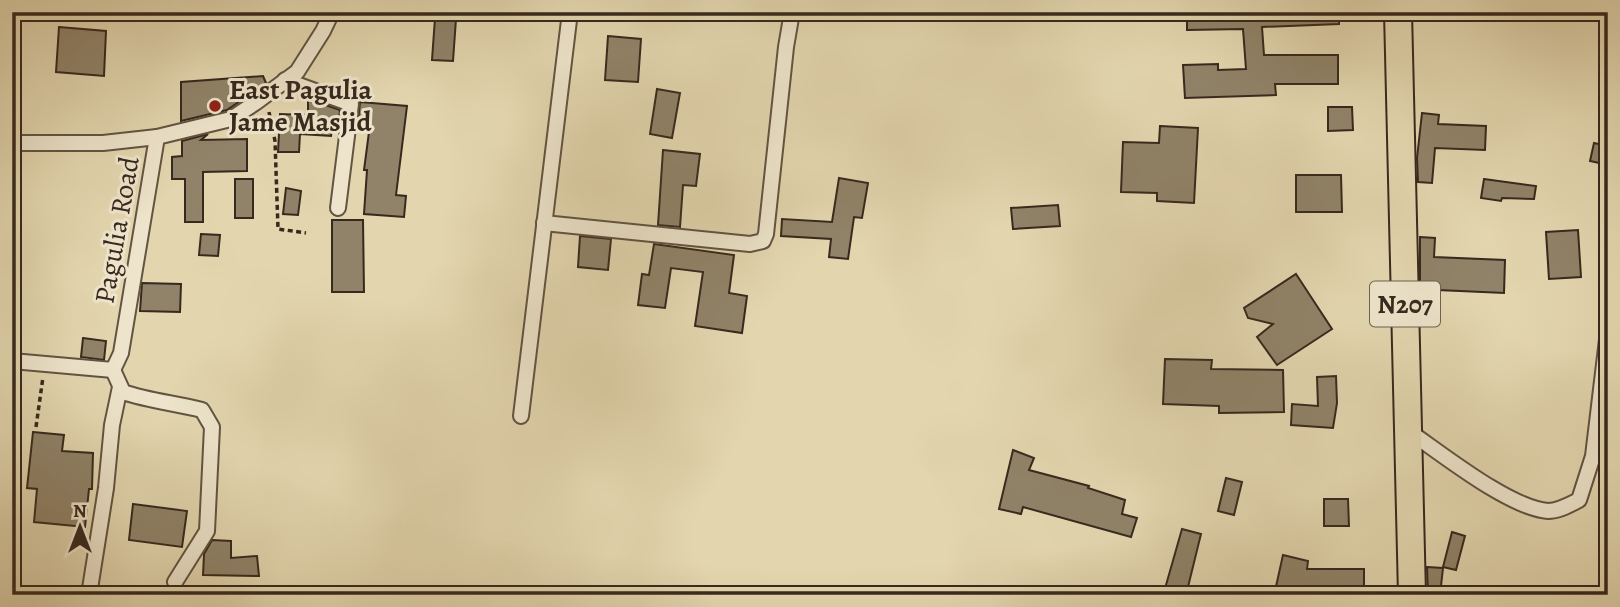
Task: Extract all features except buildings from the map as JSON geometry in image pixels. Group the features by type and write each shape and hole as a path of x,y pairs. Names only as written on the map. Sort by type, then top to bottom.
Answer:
{"highway":[{"name":"N207","path":"1398,12 1412,595"}],"street":[{"name":"Pagulia Road","path":"113,370 121,353 157,137 232,120 297,72 332,12"},
{"path":"521,416 570,12"},
{"path":"544,223 750,244 763,241 792,12"},
{"path":"285,80 351,104 338,208"},
{"path":"12,143 103,144 157,137"},
{"path":"1407,430 1505,496 1531,507 1550,511 1571,504 1579,500 1592,456 1608,331"},
{"path":"12,361 113,370 123,392 147,401 170,401 202,410 212,427 207,531 175,582"},
{"path":"89,595 106,488 112,425 120,387"}],"path":[{"path":"260,99 271,115 275,141 278,229 306,233"},
{"path":"36,427 45,364"}],"place":[{"name":"East Pagulia Jame Masjid","path":"215,106"}]}
